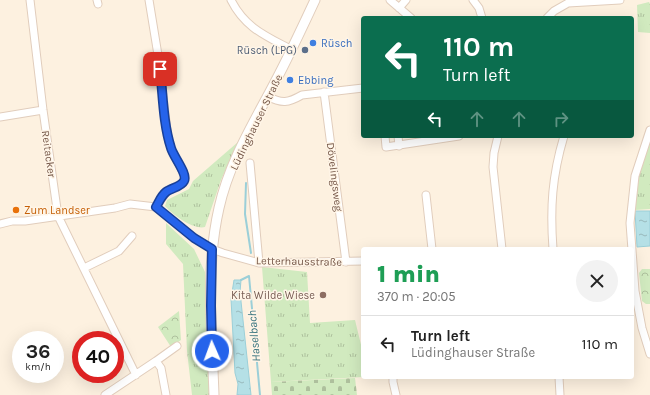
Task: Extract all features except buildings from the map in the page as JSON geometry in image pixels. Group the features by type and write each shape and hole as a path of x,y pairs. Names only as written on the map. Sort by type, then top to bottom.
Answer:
{"street":[{"name":"Reitacker","path":"30,0 43,110 58,216 136,375"},
{"path":"149,0 158,55 168,138 172,151 185,176 183,183 167,191 156,207"},
{"path":"231,0 238,12 249,25 259,33 292,50"},
{"name":"Lüdinghauser Straße","path":"214,395 211,306 212,249 219,208 226,183 245,138 292,50 315,0"},
{"path":"390,0 409,16"},
{"path":"399,8 406,0"},
{"path":"473,0 479,8 481,16"},
{"path":"549,16 566,1 620,0"},
{"path":"267,96 280,102 294,99 302,95 361,88"},
{"name":"Dövelingsweg","path":"324,92 346,262"},
{"path":"0,117 43,110"},
{"path":"632,247 630,223 635,176 650,130"},
{"path":"385,138 386,147 447,138"},
{"path":"398,138 399,146"},
{"path":"498,138 493,167 502,247"},
{"path":"554,247 551,219 552,197 557,162 563,138"},
{"path":"250,164 259,264"},
{"path":"426,195 432,247"},
{"path":"0,224 12,221 115,208 130,204 156,207 194,238 212,249"},
{"path":"84,268 119,251 132,236"},
{"name":"Letterhausstraße","path":"212,249 259,264 361,261"},
{"path":"634,274 636,298 642,328 650,354"},
{"path":"105,395 177,346"},
{"path":"156,361 161,368 166,395"},
{"path":"394,379 396,395"},
{"path":"560,379 560,395"}],"green space":[{"path":"649,2 650,33 638,32 637,5"},
{"path":"650,139 650,209 635,210 639,174"},
{"path":"238,142 221,180 205,227 189,224 173,214 165,206 167,200 189,189 193,181"},
{"path":"166,223 194,249 205,272 205,303 211,395 192,395 187,351 183,264 166,244"},
{"path":"262,267 307,272 310,323 355,320 361,345 361,377 271,382"},
{"path":"642,269 650,269 650,304 646,304 642,301 639,273"},
{"path":"179,311 181,340 171,347 158,327"},
{"path":"355,378 357,395 272,395 271,382"}],"water":[{"path":"635,211 650,211 650,246 637,247"},
{"path":"234,280 241,280 240,292 251,395 237,395 238,384 235,373 231,299"}],"waterway":[{"name":"Haselbach","path":"246,183 245,214 251,253"},
{"name":"Haselbach","path":"241,280 249,276 260,395"}],"place":[{"name":"Rüsch","path":"313,43"},
{"name":"Rüsch (LPG)","path":"305,50"},
{"name":"Ebbing","path":"290,80"},
{"name":"Zum Landser","path":"16,210"},
{"name":"Kita Wilde Wiese","path":"323,295"}],"route":[{"path":"160,69 168,138 172,151 182,169 185,179 183,183 167,191 161,197 156,207 194,238 212,249 212,351"}]}
